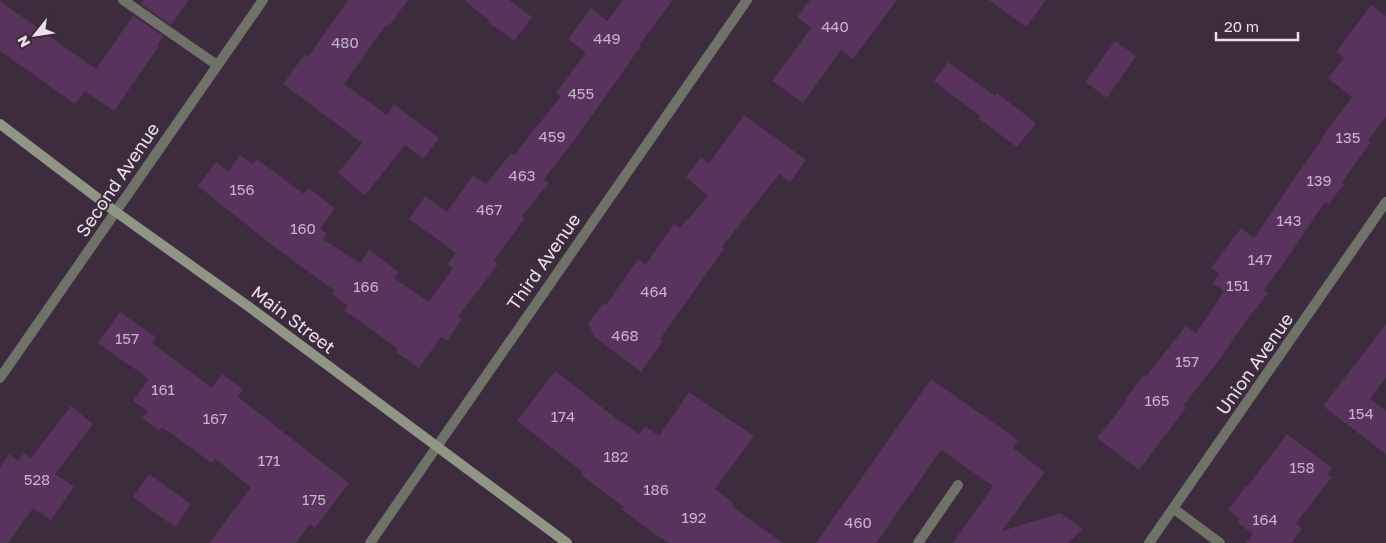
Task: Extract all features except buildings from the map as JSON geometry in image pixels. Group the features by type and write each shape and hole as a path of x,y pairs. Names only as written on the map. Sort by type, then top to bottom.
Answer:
{"street":[{"path":"123,0 217,65"},
{"name":"Second Avenue","path":"0,378 263,0"},
{"name":"Third Avenue","path":"370,543 746,0"},
{"name":"Main Street","path":"0,124 116,212 252,309 567,543"},
{"name":"Union Avenue","path":"1149,543 1386,202"},
{"path":"918,543 958,484"},
{"path":"1174,509 1220,543"}]}
